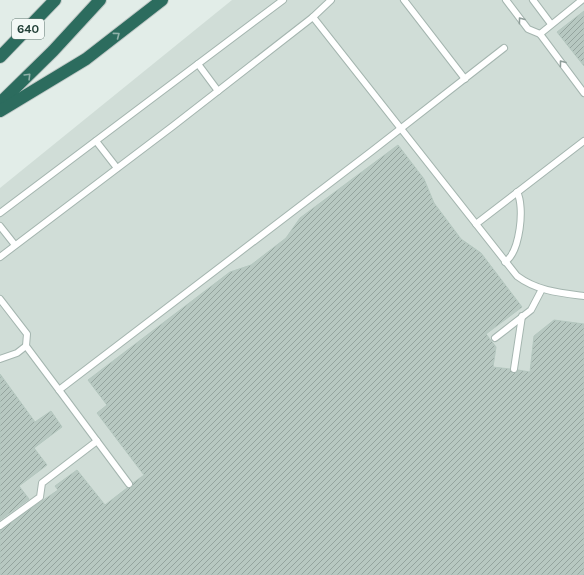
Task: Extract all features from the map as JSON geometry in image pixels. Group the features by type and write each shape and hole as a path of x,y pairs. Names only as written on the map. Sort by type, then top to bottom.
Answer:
{"highway":[{"name":"640","path":"0,57 55,0"},
{"path":"0,103 48,56 100,0"},
{"path":"0,111 86,59 162,0"}],"lane":[{"path":"0,214 283,0"},
{"path":"0,257 218,91 313,17 331,0"},
{"path":"404,0 465,79"},
{"path":"506,0 528,29 540,34 584,93"},
{"path":"533,0 551,24"},
{"path":"540,34 582,0"},
{"path":"313,17 505,262 524,282 542,289 584,296"},
{"path":"59,390 504,48"},
{"path":"198,64 218,91"},
{"path":"96,141 117,168"},
{"path":"476,224 584,141"},
{"path":"505,262 514,251 521,212 521,204 517,192"},
{"path":"0,226 15,245"},
{"path":"495,338 534,306 542,289"},
{"path":"0,299 27,334 26,346 129,484"},
{"path":"514,369 522,316"},
{"path":"0,359 17,353 26,346"},
{"path":"0,526 40,497 42,484 97,441"}],"shaded area":[{"path":"232,0 584,0 584,575 0,575 0,188"}],"building":[{"path":"584,11 584,66 557,32"},
{"path":"398,145 424,179 434,203 461,239 481,253 522,307 486,334 496,347 493,367 510,369 514,373 518,370 530,372 534,336 554,320 584,324 584,575 0,575 0,530 58,490 55,486 77,470 105,505 127,488 132,487 133,483 144,475 97,413 107,405 88,380 230,272 251,265 286,238 300,218"},
{"path":"0,374 35,422 51,411 62,427 34,448 47,465 19,486 29,499 0,520"}]}
